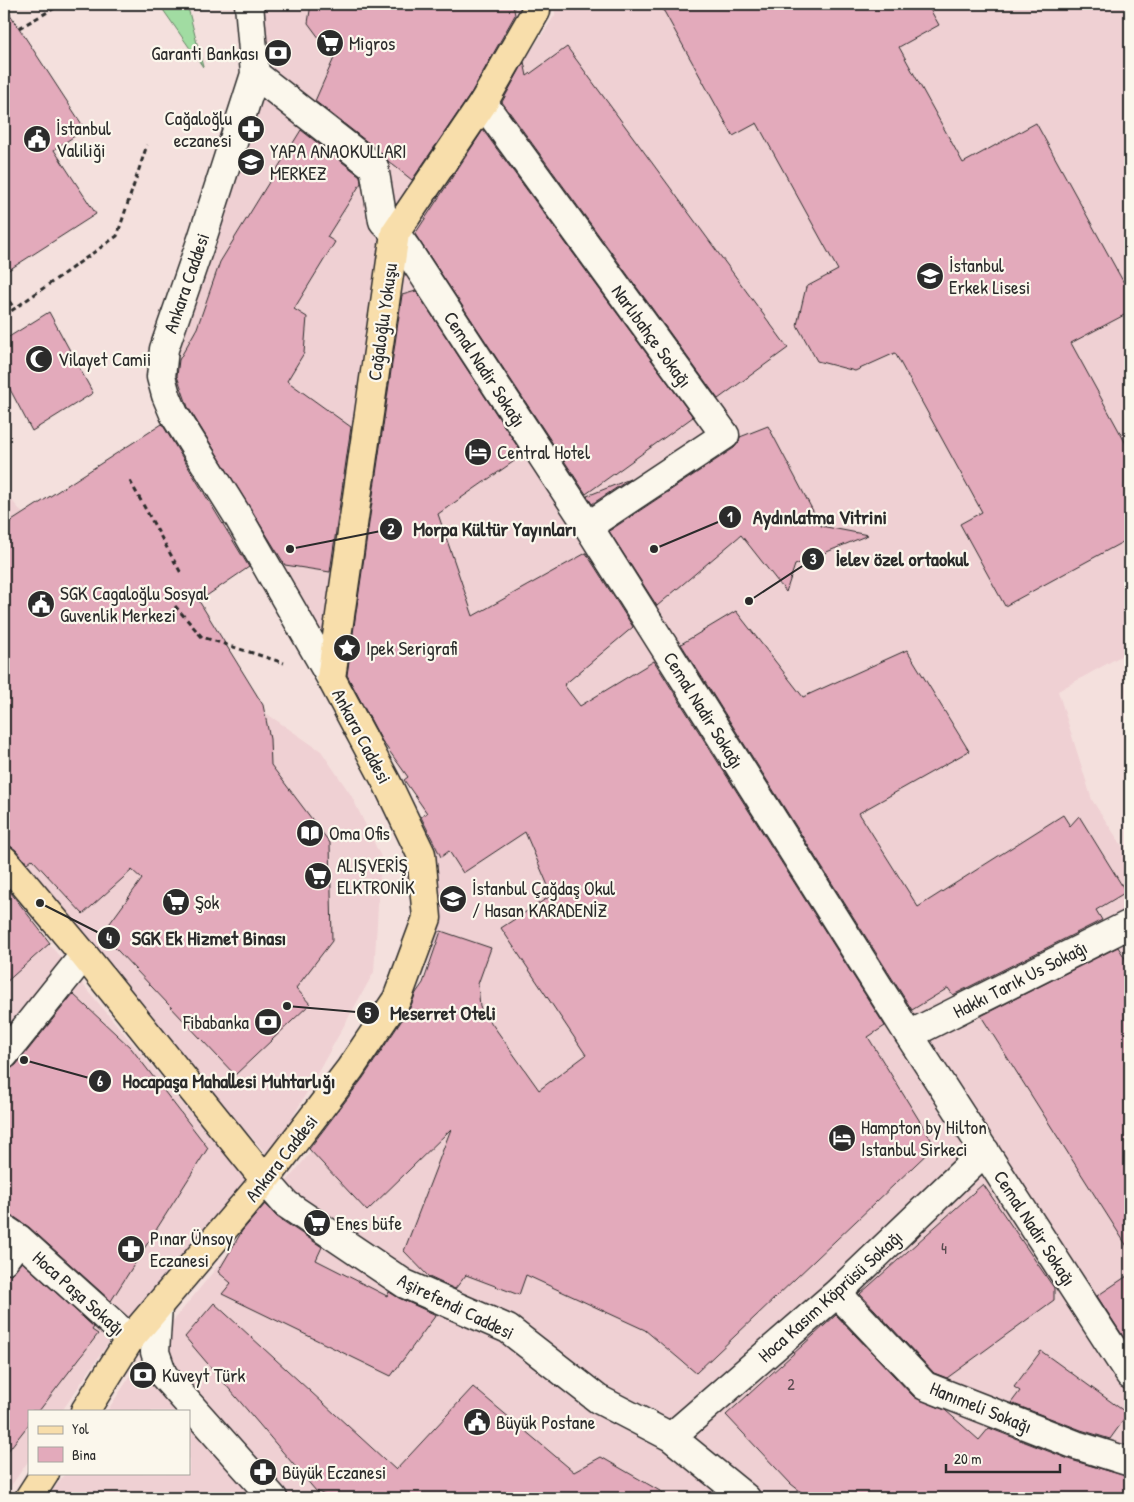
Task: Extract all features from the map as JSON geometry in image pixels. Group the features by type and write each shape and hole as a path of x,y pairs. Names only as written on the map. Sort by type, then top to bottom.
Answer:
{"main road":[{"name":"Cağaloğlu Yokuşu","path":"331,678 395,233 482,103 536,11 535,4"},
{"name":"Ankara Caddesi","path":"86,1410 130,1339 265,1180 350,1069 397,999 427,918 421,854 387,783 331,678"},
{"path":"4,860 84,955 265,1180"},
{"path":"29,1498 44,1474"}],"street":[{"name":"Ankara Caddesi","path":"249,4 255,74 202,239 164,349 161,377 174,414 239,518 331,678"},
{"name":"Cemal Nadir Sokağı","path":"255,74 374,168 383,221 395,233 588,526 909,1035 1130,1375"},
{"name":"Narlıbahçe Sokağı","path":"482,103 725,436 588,526"},
{"name":"Hakkı Tarık Us Sokağı","path":"909,1035 1130,924"},
{"path":"4,1055 84,955"},
{"name":"Hoca Kasım Köprüsü Sokağı","path":"671,1437 837,1293 985,1151"},
{"name":"Aşirefendi Caddesi","path":"265,1180 286,1204 405,1284 508,1329 598,1400 671,1437 746,1498"},
{"name":"Hoca Paşa Sokağı","path":"9,1243 130,1339"},
{"name":"Hanımeli Sokağı","path":"837,1293 925,1386 1076,1445 1130,1462"},
{"path":"158,1306 155,1352 163,1375 273,1498"}],"path":[{"path":"19,28 62,4"},
{"path":"4,316 117,236 147,144"},
{"path":"4,294 14,308"},
{"path":"130,481 182,575"},
{"path":"175,606 202,637 331,678"}],"shaded area":[{"path":"258,4 524,4 471,98 384,230 323,650 178,397 172,345 262,74"},
{"path":"555,4 1130,4 1130,651 1058,691 1092,800 1130,858 1130,1498 48,1498 64,1474 190,1474 190,1410 108,1410 139,1363 357,1095 427,981 438,893 429,822 347,672 410,234 555,15"},
{"path":"4,491 76,577 165,644 321,751 351,795 381,857 374,972 270,1158 4,850"},
{"path":"4,890 249,1183 109,1342 63,1410 28,1410 28,1461 4,1496"}],"green space":[{"path":"159,4 187,4 203,67"}],"building":[{"path":"311,4 513,4 515,15 470,95 412,180 388,161 384,155 315,101 334,58 308,23"},
{"path":"660,4 927,4 939,25 899,47 963,163 1036,123 1130,294 1130,312 1071,343 1130,451 1130,538 1005,606 960,524 982,512 895,353 855,371 817,361 797,325 806,287 838,270 757,123 733,136"},
{"name":"İstanbul Valiliği","path":"4,5 85,129 54,150 96,214 4,273"},
{"path":"567,47 788,348 718,399 502,102 524,62 527,76"},
{"path":"301,130 360,176 361,183 327,237 335,242 294,309 307,317 304,353 287,381 351,427 330,572 285,565 188,407 177,376 179,360 197,328 220,262"},
{"path":"483,130 693,417 586,494 415,234"},
{"path":"416,291 523,455 438,514 473,616 586,553 633,627 564,685 580,706 654,661 885,1026 868,1037 935,1146 696,1373 645,1330 526,1275 519,1295 466,1275 455,1289 429,1277 404,1251 451,1129 367,1211 309,1149 363,1078 410,1008 416,993 423,983 441,931 491,948 478,984 480,1007 539,1090 586,1055 501,928 552,895 525,832 463,873 449,851 441,857 421,817 427,813 404,780 408,777 382,741 347,675 402,295"},
{"name":"Vilayet Camii","path":"49,312 93,393 32,431 4,378 4,340"},
{"path":"162,424 249,567 199,601 263,705 270,739 271,765 330,843 332,941 296,988 310,1004 235,1075 102,934 142,879 132,870 83,914 32,859 27,863 16,850 4,845 4,526"},
{"path":"768,426 821,526 868,535 795,565 786,592 741,535 657,606 609,531 734,448 739,442 740,437"},
{"path":"630,479 592,504 587,496"},
{"path":"736,611 803,697 907,650 969,751 859,813 918,907 1063,815 1070,826 1079,816 1126,892 1096,910 1102,920 953,995 948,988 912,1010 681,644"},
{"path":"4,884 50,943 4,984"},
{"path":"1118,947 1130,966 1130,1251 981,1016"},
{"path":"73,994 131,1048 208,1148 111,1301 29,1227 13,1216 4,1214 4,1072 16,1065"},
{"path":"983,1184 1054,1288 1054,1300 947,1378 934,1373 860,1294"},
{"path":"265,1204 277,1217 322,1247 316,1260 387,1296 389,1292 436,1315 391,1376 222,1294 231,1283 218,1272 242,1231"},
{"path":"22,1262 94,1327 92,1330 98,1334 40,1410 28,1410 28,1425 4,1456 4,1275 11,1274"},
{"path":"1130,1274 1130,1347 1097,1296"},
{"path":"214,1303 396,1470 473,1387 574,1472 601,1457 672,1498 331,1498 316,1491 185,1337"},
{"path":"836,1315 914,1397 945,1410 979,1440 989,1428 1071,1460 1130,1477 1130,1498 809,1498 791,1484 726,1415"},
{"path":"1041,1351 1128,1414 1110,1439 1011,1403 1020,1391 1014,1387"}],"place":[{"name":"Migros","path":"330,43"},
{"name":"Garanti Bankası","path":"278,53"},
{"name":"Cağaloğlu eczanesi","path":"251,129"},
{"name":"İstanbul Valiliği","path":"37,139"},
{"name":"YAPA ANAOKULLARI MERKEZ","path":"251,162"},
{"name":"İstanbul Erkek Lisesi","path":"930,276"},
{"name":"Vilayet Camii","path":"39,359"},
{"name":"Central Hotel","path":"478,452"},
{"name":"Morpa Kültür Yayınları","path":"290,549"},
{"name":"Aydınlatma Vitrini","path":"654,549"},
{"name":"İelev özel ortaokul","path":"749,601"},
{"name":"SGK Cagaloğlu Sosyal Guvenlik Merkezi","path":"41,604"},
{"name":"Ipek Serigrafi","path":"347,648"},
{"name":"Oma Ofis","path":"310,833"},
{"name":"ALIŞVERİŞ ELKTRONİK","path":"318,876"},
{"name":"İstanbul Çağdaş Okul / Hasan KARADENİZ","path":"453,899"},
{"name":"Şok","path":"176,902"},
{"name":"SGK Ek Hizmet Binası","path":"40,903"},
{"name":"Meserret Oteli","path":"287,1006"},
{"name":"Fibabanka","path":"268,1022"},
{"name":"Hocapaşa Mahallesi Muhtarlığı","path":"24,1060"},
{"name":"Hampton by Hilton Istanbul Sirkeci","path":"842,1138"},
{"name":"Enes büfe","path":"317,1223"},
{"name":"Pınar Ünsoy Eczanesi","path":"131,1249"},
{"name":"Kuveyt Türk","path":"143,1375"},
{"name":"Büyük Postane","path":"477,1422"},
{"name":"Büyük Eczanesi","path":"263,1472"}]}
